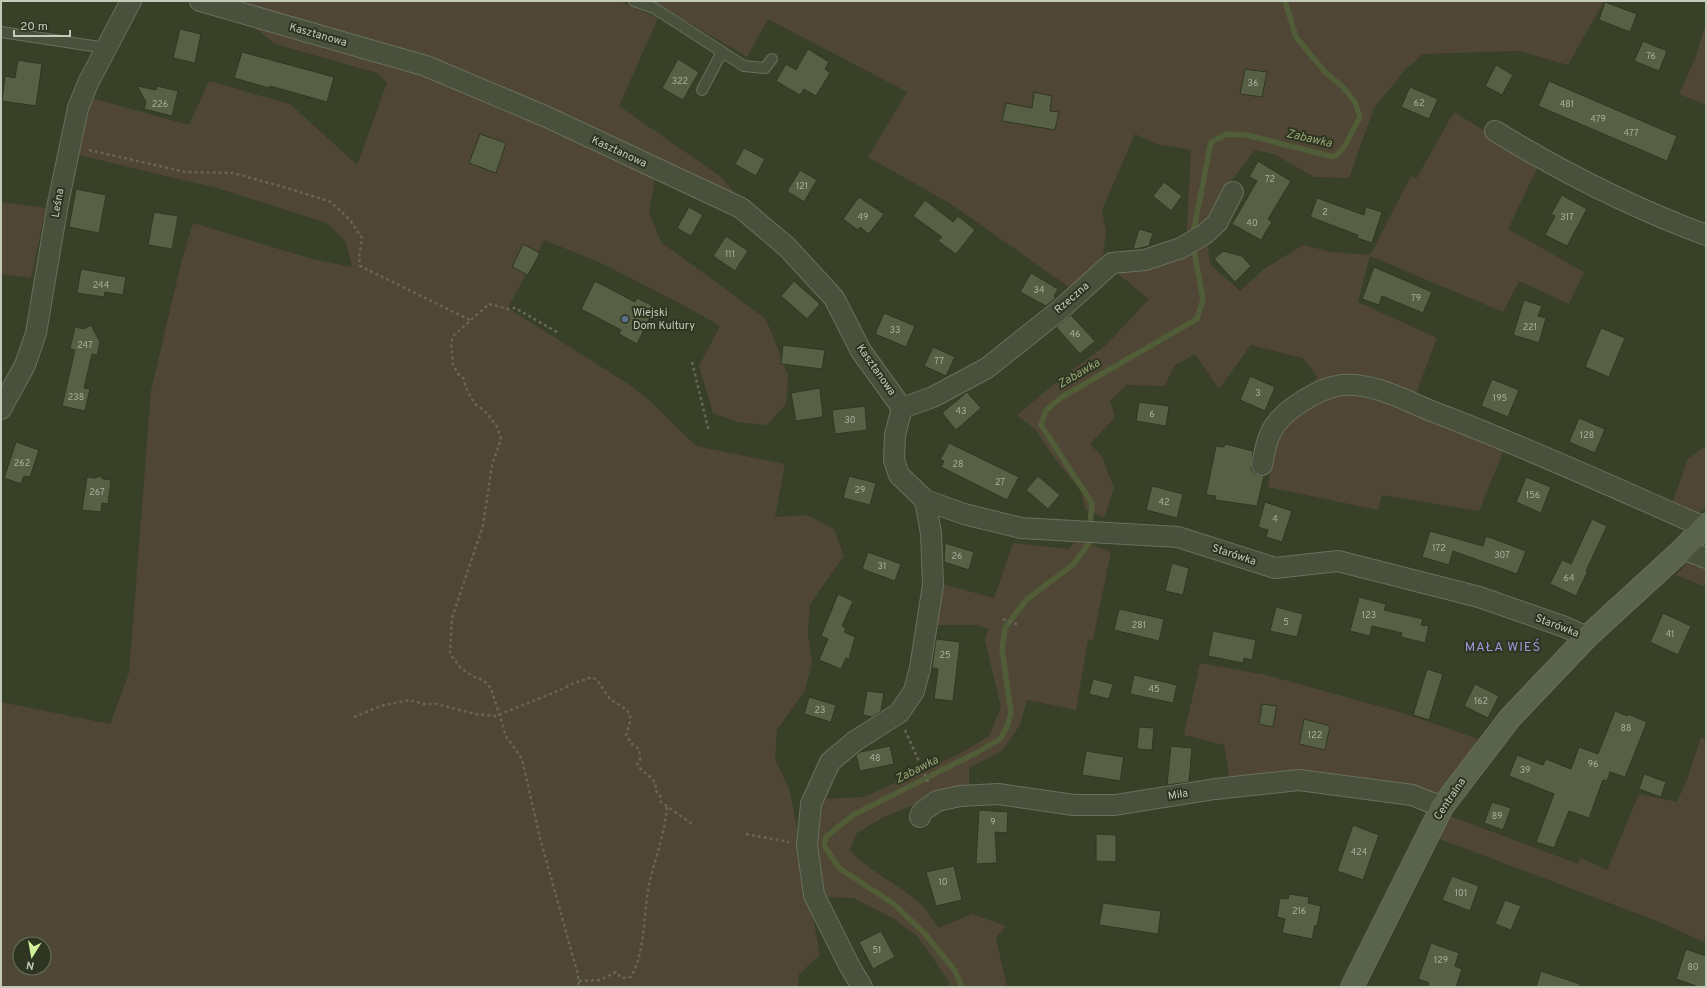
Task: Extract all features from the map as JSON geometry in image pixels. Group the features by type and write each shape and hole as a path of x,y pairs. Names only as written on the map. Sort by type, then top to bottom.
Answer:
{"street":[{"name":"Leśna","path":"1,409 25,365 36,333 58,203 78,108 106,48 131,1"},
{"name":"Kasztanowa","path":"200,1 426,66 547,117 741,208 787,247 834,298 861,351 902,408 894,436 894,460"},
{"path":"1495,131 1535,156 1616,196 1677,225 1706,235"},
{"name":"Rzeczna","path":"902,408 933,397 986,368 1061,309 1112,263 1145,260 1181,248 1205,234 1217,223 1233,192"},
{"path":"1262,464 1270,433 1275,425 1291,410 1319,391 1340,385 1357,386 1393,396 1467,424 1705,526"},
{"name":"Starówka","path":"894,460 899,476 925,500 964,514 1021,528 1178,537 1275,568 1338,561 1399,575 1479,597 1565,627 1587,637"},
{"path":"862,987 849,965 814,895 807,845 811,804 830,762 855,740 899,713 914,691 918,676 933,585 931,532 925,500"},
{"name":"Centralna","path":"1352,987 1442,807 1510,718 1587,637 1682,550 1705,526"},
{"path":"1682,550 1706,558"},
{"name":"Miła","path":"920,817 922,812 937,801 960,796 998,794 1074,805 1115,805 1215,789 1299,780 1412,795 1442,807"}],"lane":[{"path":"634,1 654,8 744,66 765,68 772,59"},
{"path":"1,32 106,48"},
{"path":"702,90 722,52"}],"path":[{"path":"87,150 186,172 233,173 331,202 350,220 362,238 359,257 360,266 470,320"},
{"path":"557,332 514,308 489,304 453,336 451,343 453,364 457,373 463,378 467,390 475,404 487,413 497,427 501,439 492,465 482,526 452,618 450,654 460,667 472,676 483,680 491,688 506,736 524,764 540,838 579,981 579,987"},
{"path":"692,362 709,432"},
{"path":"1003,619 1019,625"},
{"path":"354,718 381,706 410,700 424,704 437,704 475,714 500,714 566,688 574,682 583,681 592,677 597,680 610,699 627,710 631,719 626,735 632,744 639,748 640,759 637,765 645,774 651,776 656,784 655,790 660,795 660,802 692,824"},
{"path":"899,713 910,744 933,791"},
{"path":"579,981 600,980 616,972 622,978 631,977 638,966 644,934 649,885 666,818 667,807"},
{"path":"746,834 807,845"}],"shaded area":[{"path":"195,1 619,1 658,18 619,106 720,176 736,194 677,171 656,173 649,212 661,242 766,319 788,375 786,404 767,425 738,422 713,413 699,366 720,326 687,307 601,263 544,240 508,308 630,385 650,401 696,446 785,464 775,517 807,515 834,529 844,556 810,604 808,633 812,664 804,692 777,730 775,759 790,791 820,955 799,974 798,987 1,987 1,702 110,724 129,673 151,391 181,263 193,223 312,259 352,267 346,242 327,223 217,188 78,155 84,119 91,98 189,125 209,81 246,91 246,99 247,92 290,104 357,165 387,83 377,73 275,44 254,27"},
{"path":"652,1 1604,1 1568,65 1519,51 1423,54 1404,71 1374,108 1349,178 1314,177 1274,154 1255,150 1226,188 1211,217 1186,242 1191,150 1156,144 1135,134 1102,210 1106,232 1103,256 1073,290 951,204 868,157 907,92 768,19 747,57"},
{"path":"1706,23 1706,105 1679,94 1695,59"},
{"path":"1454,112 1539,164 1508,229 1584,272 1569,304 1519,281 1503,312 1370,256 1358,302 1437,338 1410,409 1505,447 1479,511 1382,495 1378,510 1268,487 1275,444 1317,377 1303,358 1251,345 1219,389 1195,354 1174,366 1165,386 1126,385 1110,401 1115,417 1090,444 1102,457 1114,488 1104,518 1085,509 1081,491 1055,459 1035,429 1017,415 1059,380 1106,345 1149,299 1112,269 1207,239 1210,264 1240,291 1264,269 1303,245 1332,252 1370,255 1411,176 1416,179"},
{"path":"1,202 46,208 31,278 1,274"},
{"path":"1706,446 1706,506 1695,517 1671,507 1688,459"},
{"path":"1077,539 1111,552 1093,640 1088,639 1076,710 1027,700 1020,725 1002,751 969,768 969,792 927,799 882,818 857,833 850,850 876,872 922,905 938,928 972,914 1006,926 996,938 1007,987 950,987 948,980 918,937 893,918 853,898 824,897 813,830 822,799 864,797 961,753 989,736 1001,707 985,641 988,629 977,625 933,625 939,583 994,598 1013,543 1069,549"},
{"path":"1690,560 1706,566 1706,587 1676,575"},
{"path":"1200,663 1266,675 1400,712 1478,739 1440,795 1230,781 1224,745 1184,735"},
{"path":"1701,737 1706,739 1706,943 1662,923 1437,838 1450,816 1578,864 1581,858 1607,870 1639,794 1677,802 1688,777"}],"building":[{"path":"1605,2 1637,14 1630,32 1599,20"},
{"path":"180,29 201,34 195,63 173,58"},
{"path":"1643,41 1667,51 1659,71 1634,61"},
{"path":"808,49 829,62 825,69 830,73 816,96 804,89 800,95 776,81 786,64 796,70"},
{"path":"242,52 334,77 327,102 270,86 269,88 234,78"},
{"path":"678,59 699,72 683,100 662,88"},
{"path":"18,60 42,64 36,106 2,101 5,76 15,78"},
{"path":"1496,65 1513,75 1502,95 1485,86"},
{"path":"1245,69 1267,72 1262,97 1240,94"},
{"path":"1549,81 1677,136 1667,161 1538,106"},
{"path":"137,86 156,90 157,86 178,91 172,116 144,109 146,102"},
{"path":"1410,87 1438,99 1429,119 1401,107"},
{"path":"1034,92 1052,96 1050,111 1059,112 1055,130 1002,121 1006,103 1032,108"},
{"path":"480,134 506,143 496,173 469,163"},
{"path":"744,148 765,159 756,176 735,164"},
{"path":"1258,161 1291,181 1268,219 1272,222 1261,240 1232,224 1257,181 1249,177"},
{"path":"800,170 817,180 804,202 787,191"},
{"path":"1164,182 1182,196 1171,211 1153,196"},
{"path":"76,189 106,195 99,233 69,227"},
{"path":"1562,195 1587,209 1567,246 1545,235 1555,216 1551,214"},
{"path":"859,197 884,214 869,234 860,227 858,230 843,219"},
{"path":"1317,198 1364,215 1366,207 1382,212 1372,243 1357,238 1358,235 1310,217"},
{"path":"925,200 953,222 958,216 975,230 956,254 938,241 942,237 913,216"},
{"path":"689,207 703,215 691,236 677,228"},
{"path":"154,212 178,216 172,249 148,245"},
{"path":"1139,229 1153,233 1149,246 1133,249"},
{"path":"726,236 748,251 735,271 713,256"},
{"path":"523,244 540,253 528,275 512,267"},
{"path":"1223,251 1242,256 1251,266 1235,282 1214,259"},
{"path":"1374,267 1432,292 1423,313 1382,296 1379,305 1362,299"},
{"path":"81,269 126,277 123,295 105,292 104,297 77,293"},
{"path":"1031,273 1058,289 1054,296 1056,298 1046,306 1020,292"},
{"name":"Wiejski Dom Kultury","path":"595,281 635,302 637,298 655,307 637,344 619,334 621,330 581,309"},
{"path":"794,281 820,304 807,319 781,296"},
{"path":"1524,300 1542,306 1538,316 1546,318 1539,343 1513,335"},
{"path":"884,313 915,326 906,347 875,334"},
{"path":"1071,315 1095,341 1080,354 1056,327"},
{"path":"91,325 100,342 97,355 92,354 84,388 90,389 85,411 62,406 75,350 70,349 75,327 84,329"},
{"path":"1601,328 1625,338 1609,377 1585,367"},
{"path":"783,345 825,350 822,369 781,364"},
{"path":"933,347 955,357 946,376 924,366"},
{"path":"1250,376 1275,387 1265,411 1240,400"},
{"path":"1492,379 1519,390 1508,417 1481,406"},
{"path":"820,388 823,417 796,421 791,393"},
{"path":"967,392 981,408 956,430 942,413"},
{"path":"1139,402 1169,406 1166,426 1136,421"},
{"path":"865,406 867,430 835,434 832,410"},
{"path":"1579,418 1605,429 1595,453 1569,442"},
{"path":"16,442 39,450 30,477 24,476 21,484 4,478"},
{"path":"949,443 1019,477 1007,500 941,467 944,461 940,460"},
{"path":"1225,444 1253,451 1251,469 1255,474 1264,476 1257,506 1215,500 1216,496 1206,495 1216,446 1224,447"},
{"path":"100,476 103,479 111,480 108,504 102,503 101,512 82,510 87,477 95,478"},
{"path":"849,476 876,483 870,505 843,498"},
{"path":"1038,476 1060,495 1048,509 1026,490"},
{"path":"1526,477 1551,487 1541,513 1516,502"},
{"path":"1152,486 1183,494 1177,518 1146,510"},
{"path":"1265,502 1292,511 1282,542 1266,537 1268,530 1258,527"},
{"path":"1592,519 1607,526 1576,596 1550,584 1562,560 1571,564"},
{"path":"1430,531 1483,546 1486,536 1526,551 1517,574 1453,551 1449,565 1422,557"},
{"path":"945,543 974,552 969,570 944,562"},
{"path":"868,552 901,564 895,581 862,569"},
{"path":"1172,563 1189,568 1183,595 1165,591"},
{"path":"838,594 853,601 842,626 846,628 844,632 855,637 849,659 846,658 841,669 819,660 828,639 821,636"},
{"path":"1359,597 1386,604 1384,610 1423,619 1421,625 1429,626 1425,643 1401,637 1402,633 1372,626 1370,636 1350,631"},
{"path":"1276,607 1303,614 1297,637 1270,631"},
{"path":"1119,609 1164,619 1159,641 1114,630"},
{"path":"1663,613 1691,626 1678,655 1650,642"},
{"path":"1213,631 1256,640 1252,660 1244,658 1243,663 1208,656"},
{"path":"936,639 960,642 953,701 934,699 938,669 932,668"},
{"path":"1427,669 1443,674 1429,720 1413,715"},
{"path":"1134,675 1177,685 1173,703 1130,694"},
{"path":"1093,679 1113,684 1109,699 1089,694"},
{"path":"1475,684 1499,696 1488,718 1464,706"},
{"path":"867,691 884,693 881,711 872,717 863,715"},
{"path":"809,697 836,705 831,722 804,714"},
{"path":"1262,704 1277,706 1273,727 1259,724"},
{"path":"1615,711 1627,716 1628,714 1647,722 1625,777 1610,772 1607,781 1603,780 1589,818 1569,811 1554,848 1536,842 1554,794 1509,776 1517,755 1543,765 1546,759 1571,769 1579,747 1598,754"},
{"path":"1304,719 1330,726 1325,750 1299,744"},
{"path":"1139,727 1154,728 1152,750 1137,749"},
{"path":"890,746 894,764 860,771 856,755 860,752"},
{"path":"1171,746 1192,748 1189,782 1167,785"},
{"path":"1086,751 1124,757 1120,781 1082,775"},
{"path":"1644,774 1666,782 1661,797 1639,789"},
{"path":"1492,802 1511,808 1503,830 1484,823"},
{"path":"979,810 1008,812 1007,833 995,832 997,863 976,864"},
{"path":"1353,825 1379,835 1363,880 1337,871"},
{"path":"1096,834 1116,835 1116,862 1096,861"},
{"path":"954,866 962,900 936,906 926,872"},
{"path":"1452,876 1479,886 1470,911 1442,900"},
{"path":"1289,894 1309,897 1308,903 1321,906 1317,926 1315,925 1312,939 1282,933 1285,919 1277,917 1280,898 1288,899"},
{"path":"1505,900 1521,906 1511,930 1495,924"},
{"path":"1103,903 1161,911 1158,934 1099,925"},
{"path":"881,931 895,957 873,969 859,942"},
{"path":"1431,943 1459,953 1455,966 1462,969 1456,987 1427,987 1429,983 1418,979"},
{"path":"1686,949 1706,956 1706,987 1699,987 1676,979"},
{"path":"1541,971 1580,984 1580,987 1536,987"}],"waterway":[{"name":"Zabawka","path":"1193,234 1211,142 1227,134 1247,135 1334,157 1343,149 1360,117 1355,102 1343,87 1325,72 1296,37 1285,1"},
{"name":"Zabawka","path":"1090,524 1092,503 1041,425 1046,410 1062,397 1197,319 1203,299 1194,250"},
{"name":"Zabawka","path":"962,987 955,971 926,935 894,904 839,868 824,845 826,837 853,815 978,752 1000,739 1007,727 1011,713 1002,649 1005,628 1026,600 1074,564 1089,543"}],"place":[{"name":"Wiejski Dom Kultury","path":"625,319"}],"district":[{"name":"MAŁA WIEŚ","path":"1503,648"}]}
